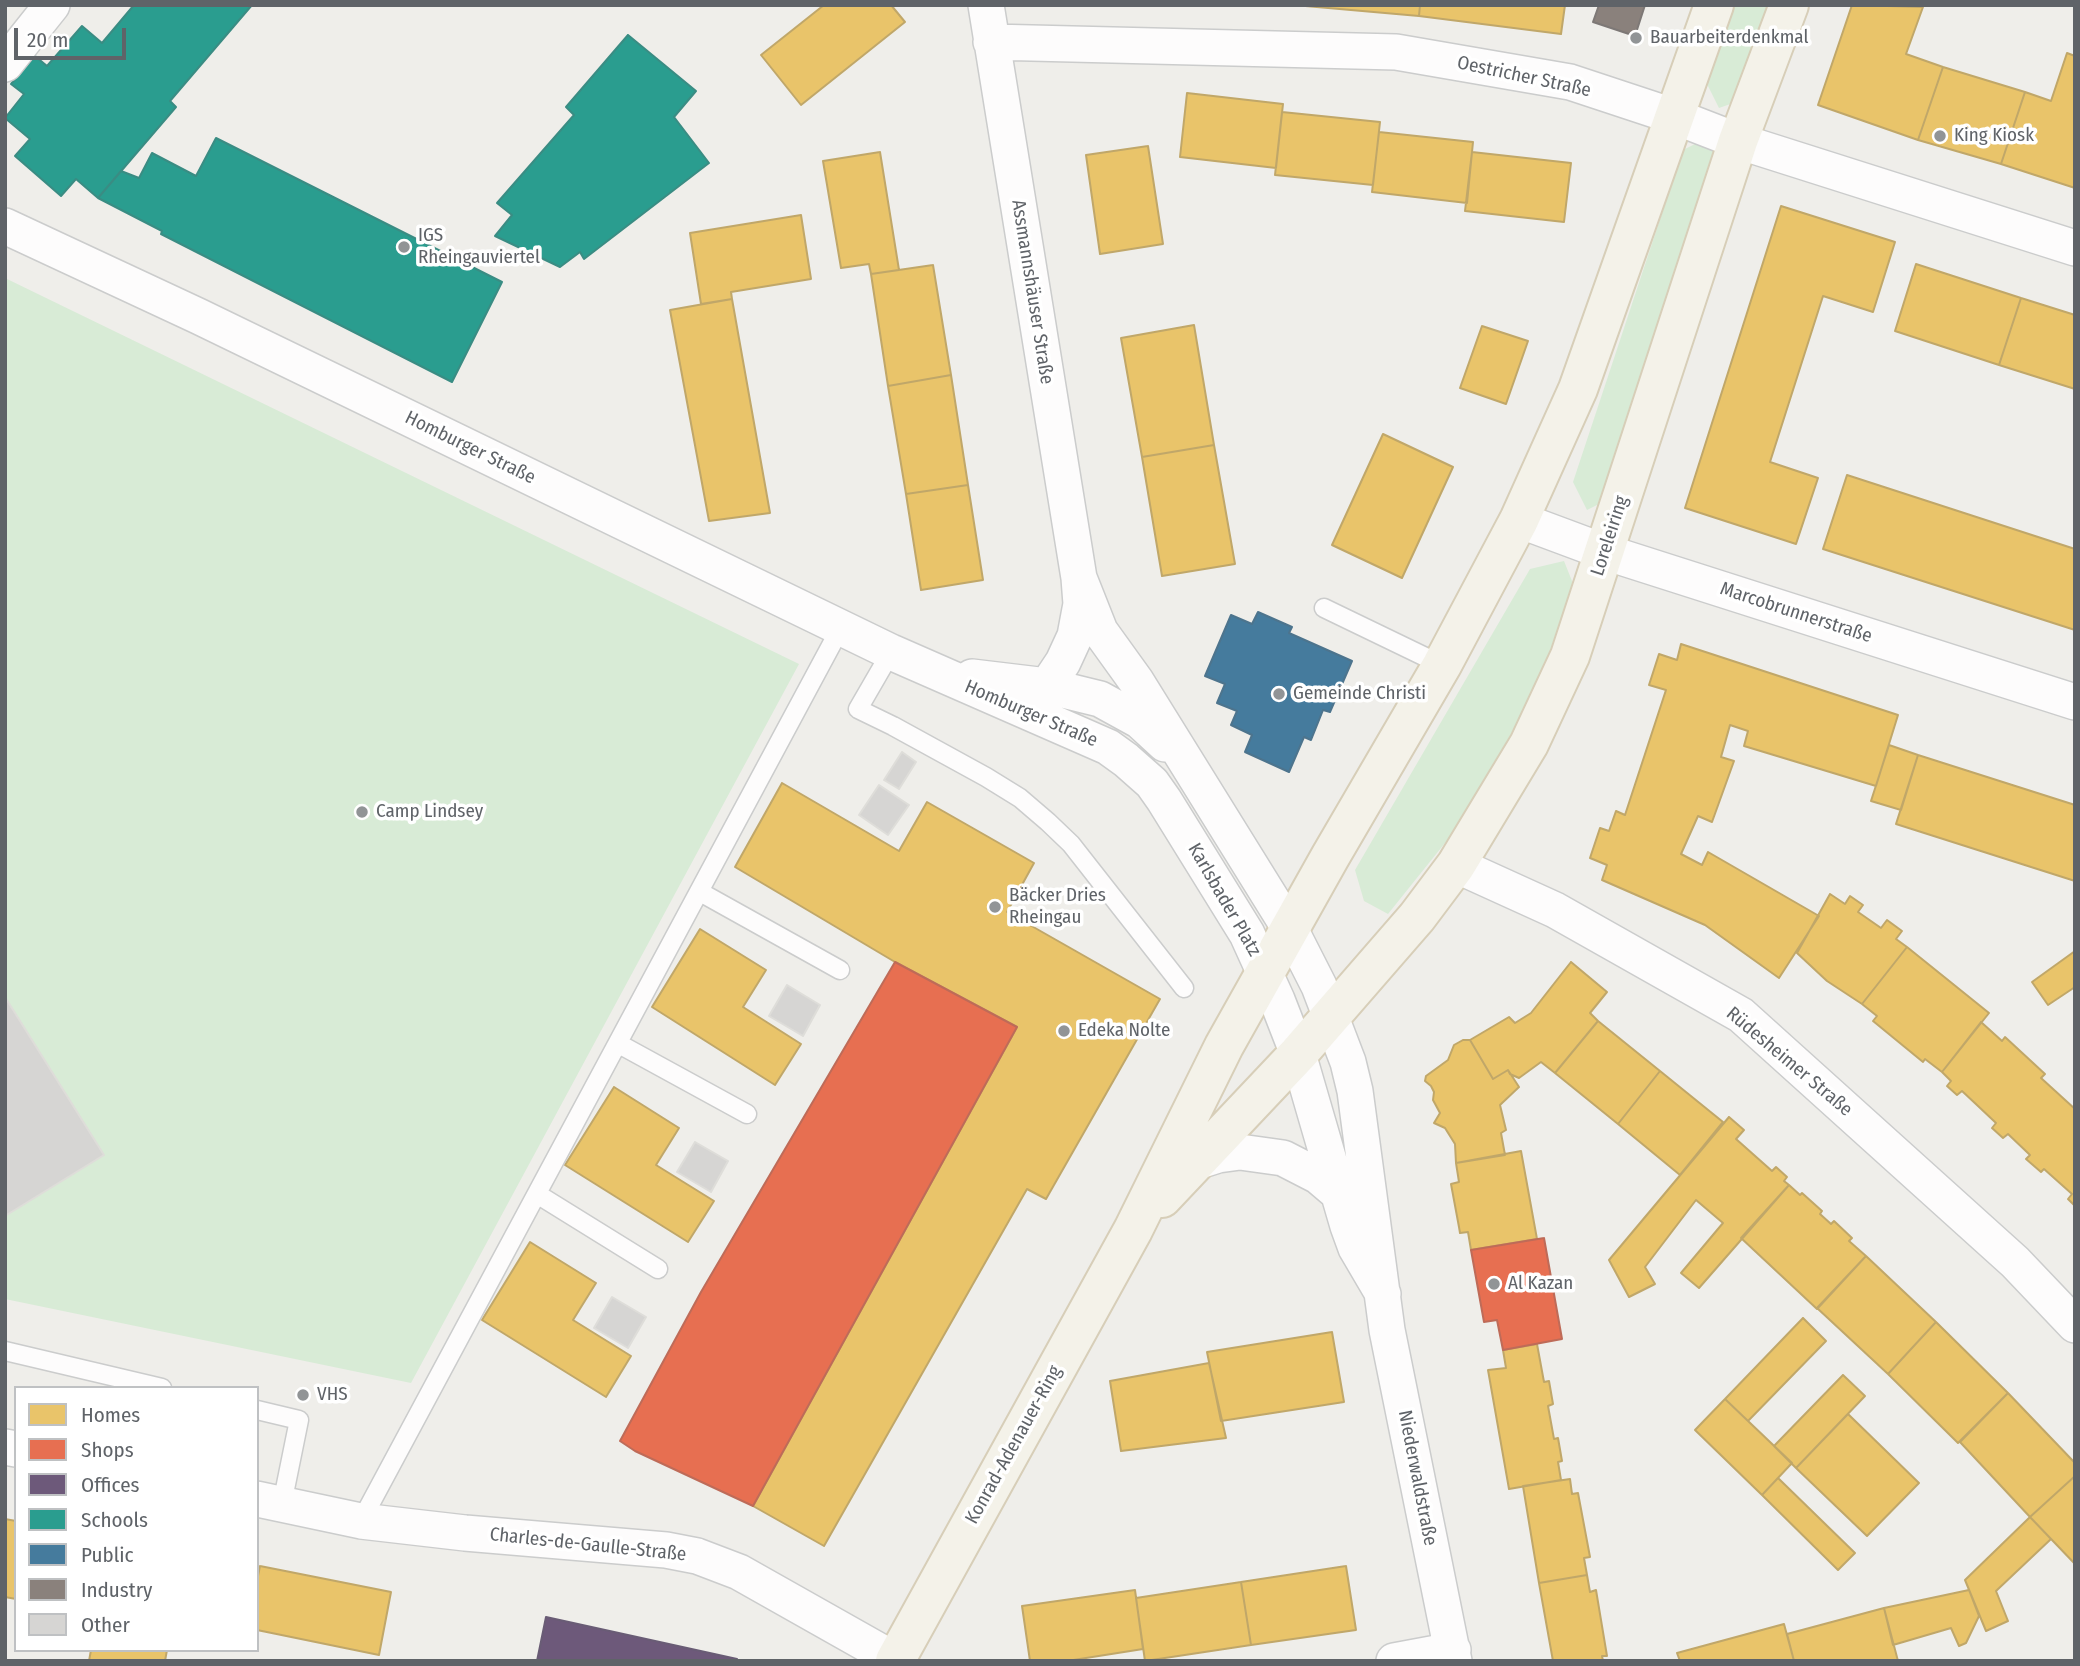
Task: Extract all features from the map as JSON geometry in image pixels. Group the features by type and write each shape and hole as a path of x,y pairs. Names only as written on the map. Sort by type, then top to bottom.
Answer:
{"main road":[{"path":"1290,929 1442,665 1519,520 1577,389 1714,5"},
{"name":"Loreleiring","path":"1332,1016 1385,956 1456,865 1529,744 1570,656 1738,141 1789,5"},
{"name":"Konrad-Adenauer-Ring","path":"895,1660 1133,1230 1224,1046 1290,929"},
{"name":"Konrad-Adenauer-Ring","path":"1133,1230 1332,1016"}],"street":[{"path":"5,64 52,5"},
{"name":"Assmannshäuser Straße","path":"986,5 1079,578 1080,612 1075,636 1063,662 1047,686"},
{"name":"Oestricher Straße","path":"991,42 1396,52 1570,82 1676,117 1738,141 2075,248"},
{"name":"Homburger Straße","path":"5,226 198,316 891,652 1108,747 1126,760"},
{"name":"Marcobrunnerstraße","path":"1519,520 1605,552 2075,702"},
{"name":"Assmannshäuser Straße","path":"1079,578 1100,631 1131,673 1202,785"},
{"name":"Homburger Straße","path":"934,672 1047,686 1100,699 1140,721 1160,738 1202,785"},
{"name":"Karlsbader Platz","path":"1126,760 1152,783 1234,911 1265,973 1298,1054"},
{"name":"Karlsbader Platz","path":"1202,785 1290,929 1332,1016"},
{"name":"Rüdesheimer Straße","path":"1456,865 1555,911 1741,1015 2015,1262 2075,1325"},
{"name":"Niederwaldstraße","path":"1332,1016 1355,1091 1387,1329 1453,1655"},
{"name":"Niederwaldstraße","path":"1298,1054 1356,1248 1383,1294"},
{"path":"1196,1161 1240,1152 1283,1158 1318,1176 1338,1193"},
{"name":"Charles-de-Gaulle-Straße","path":"270,1502 361,1521 465,1533 666,1550 697,1556 739,1572 895,1660"},
{"path":"1394,1661 1453,1655"}],"lane":[{"path":"1324,608 1442,665"},
{"path":"361,1521 841,627"},
{"path":"891,652 858,709 986,777 1020,798 1039,814 1079,854 1184,988"},
{"path":"700,892 840,970"},
{"path":"619,1044 747,1114"},
{"path":"537,1194 658,1269"},
{"path":"5,1351 154,1386"},
{"path":"259,1410 299,1420 270,1502"}],"green space":[{"path":"1734,5 1772,5 1739,101 1719,108 1707,84"},
{"path":"1707,138 1721,160 1611,498 1587,510 1573,482 1683,150"},
{"name":"Camp Lindsey","path":"5,278 799,664 411,1383 5,1299"},
{"path":"1564,561 1578,596 1527,706 1457,828 1388,914 1364,901 1355,870 1530,569"}],"building: Homes":[{"path":"824,5 891,5 905,22 801,105 761,55"},
{"path":"1294,5 1420,5 1419,16"},
{"path":"1420,5 1565,5 1561,34 1419,16"},
{"path":"1852,5 1923,7 1906,54 1943,67 1918,140 1818,105"},
{"path":"2067,53 2075,56 2075,188 2001,164 2025,92 2051,101"},
{"path":"1943,67 2025,92 2001,164 1918,140"},
{"path":"1187,93 1283,104 1276,168 1180,157"},
{"path":"1282,112 1380,122 1373,185 1275,175"},
{"path":"1379,132 1473,142 1467,203 1372,192"},
{"path":"1148,146 1163,244 1100,254 1086,155"},
{"path":"880,152 899,270 871,274 869,264 841,268 823,161"},
{"path":"1472,152 1571,163 1564,222 1465,211"},
{"path":"1781,206 1895,242 1873,312 1823,296 1770,462 1818,478 1796,544 1685,508"},
{"path":"801,215 811,279 731,292 732,299 701,304 690,233"},
{"path":"1916,264 2021,298 1999,365 1895,331"},
{"path":"933,265 951,375 888,386 871,274"},
{"path":"2021,298 2075,315 2075,389 1999,365"},
{"path":"732,299 770,513 709,521 670,310"},
{"path":"1194,325 1214,445 1142,457 1121,338"},
{"path":"1482,326 1528,341 1506,404 1460,388"},
{"path":"951,375 968,485 906,494 888,386"},
{"path":"1383,434 1453,467 1402,578 1332,545"},
{"path":"1214,445 1235,564 1162,576 1142,457"},
{"path":"1847,475 2075,549 2075,630 1823,549"},
{"path":"968,485 983,580 921,590 906,494"},
{"path":"1681,644 1898,715 1876,786 1744,746 1748,731 1730,725 1721,757 1734,761 1712,822 1698,816 1681,854 1702,865 1708,852 1819,916 1779,978 1705,925 1602,880 1607,865 1590,858 1600,828 1609,831 1616,811 1625,815 1666,690 1649,685 1659,654 1677,660"},
{"path":"1889,745 1918,755 1901,810 1871,801"},
{"path":"1918,755 2075,805 2075,881 1896,824"},
{"path":"782,783 899,851 927,802 1034,863 1007,912 1160,999 1046,1199 1027,1189 824,1546 753,1506 1017,1027 895,962 735,867"},
{"path":"1830,894 1845,904 1850,896 1863,905 1858,912 1881,928 1887,920 1902,931 1896,939 1907,947 1862,1004 1827,981 1797,953"},
{"path":"700,929 766,970 743,1007 801,1044 775,1085 652,1007"},
{"path":"1907,947 1989,1013 1942,1072 1925,1059 1923,1062 1873,1021 1877,1016 1862,1004"},
{"path":"2075,951 2075,987 2048,1005 2032,982"},
{"path":"1571,962 1607,992 1590,1013 1598,1021 1555,1073 1541,1062 1519,1078 1508,1070 1493,1079 1470,1040 1509,1017 1515,1023 1531,1013"},
{"path":"1598,1021 1660,1071 1618,1124 1555,1073"},
{"path":"1981,1022 2002,1041 2005,1037 2045,1074 2041,1078 2075,1109 2075,1206 2068,1199 2072,1194 2044,1169 2041,1172 2026,1159 2030,1155 2008,1134 2003,1138 1992,1128 1996,1123 1962,1091 1957,1095 1947,1086 1951,1081 1942,1072"},
{"path":"1470,1040 1493,1079 1508,1070 1519,1087 1500,1105 1506,1130 1501,1133 1505,1155 1456,1163 1455,1144 1445,1128 1434,1123 1440,1113 1433,1100 1434,1092 1425,1081 1426,1076 1448,1060 1454,1045"},
{"path":"1660,1071 1723,1122 1680,1175 1618,1124"},
{"path":"614,1087 679,1128 656,1165 714,1201 688,1242 565,1165"},
{"path":"1729,1117 1744,1130 1736,1139 1772,1171 1776,1167 1787,1177 1784,1181 1789,1185 1699,1288 1681,1273 1723,1223 1696,1200 1645,1267 1655,1284 1629,1297 1609,1260"},
{"path":"1521,1151 1537,1239 1471,1250 1468,1232 1460,1233 1451,1184 1459,1182 1456,1163"},
{"path":"1789,1185 1822,1211 1820,1214 1831,1224 1834,1221 1852,1238 1849,1241 1866,1256 1817,1309 1741,1238"},
{"path":"530,1242 596,1283 573,1320 631,1356 606,1397 482,1320"},
{"path":"1866,1256 1936,1322 1888,1374 1817,1308"},
{"path":"1803,1318 1826,1341 1748,1421 1725,1399"},
{"path":"1936,1322 2008,1393 1958,1443 1888,1374"},
{"path":"1332,1332 1344,1402 1221,1421 1207,1352"},
{"path":"1537,1344 1544,1382 1549,1381 1553,1404 1548,1406 1554,1439 1558,1438 1562,1461 1558,1462 1561,1480 1509,1489 1488,1370 1506,1368 1503,1350"},
{"path":"1209,1363 1226,1438 1121,1451 1110,1381"},
{"path":"1843,1375 1865,1396 1796,1468 1774,1446"},
{"path":"2008,1393 2075,1463 2075,1476 2030,1517 1960,1442"},
{"path":"1725,1399 1792,1463 1762,1495 1695,1430"},
{"path":"1848,1414 1919,1483 1867,1536 1796,1468"},
{"path":"2075,1476 2075,1564 2030,1517"},
{"path":"1778,1478 1855,1553 1838,1570 1762,1495"},
{"path":"1570,1479 1572,1494 1578,1493 1590,1557 1584,1558 1587,1575 1539,1583 1523,1486"},
{"path":"2030,1517 2051,1539 1996,1591 2008,1621 1986,1631 1965,1580"},
{"path":"5,1519 14,1521 14,1599 5,1597"},
{"path":"260,1566 391,1592 379,1655 259,1630"},
{"path":"1346,1566 1356,1630 1251,1645 1241,1582"},
{"path":"1587,1575 1590,1592 1596,1590 1607,1656 1602,1656 1603,1661 1553,1661 1539,1583"},
{"path":"1241,1582 1251,1645 1145,1661 1136,1598"},
{"path":"1135,1590 1143,1649 1067,1661 1030,1661 1022,1606"},
{"path":"1969,1590 1979,1616 1966,1643 1959,1646 1951,1628 1893,1645 1884,1608"},
{"path":"1884,1608 1898,1661 1794,1661 1787,1634"},
{"path":"1784,1624 1794,1661 1680,1661 1677,1653"},
{"path":"91,1652 167,1652 165,1661 89,1661"}],"building: Shops":[{"path":"895,962 1017,1027 753,1506 635,1451 620,1441 701,1292"},
{"path":"1544,1238 1562,1339 1503,1350 1497,1320 1484,1322 1471,1250"}],"building: Offices":[{"path":"546,1617 737,1659 737,1661 537,1661"}],"building: Schools":[{"path":"134,5 252,5 170,101 176,107 98,198 76,179 61,196 15,156 30,139 5,118 24,94 11,84 35,56 47,66 82,26 102,43"},
{"path":"628,35 696,91 674,117 709,163 584,259 580,252 560,267 495,236 512,215 497,203 574,115 566,107"},
{"path":"216,138 502,282 452,382 161,234 162,231 98,198 121,171 139,178 152,153 196,176"}],"building: Public":[{"name":"Gemeinde Christi","path":"1258,612 1292,627 1289,633 1352,661 1330,712 1323,710 1311,740 1304,737 1289,772 1245,752 1252,735 1231,725 1237,711 1217,703 1225,684 1205,676 1231,615 1252,624"}],"building: Industry":[{"path":"1599,5 1645,5 1635,36 1593,22"}],"building: Other":[{"path":"902,752 916,762 899,789 884,780"},
{"path":"879,785 909,805 888,835 859,815"},
{"path":"787,985 820,1005 803,1036 769,1016"},
{"path":"5,997 104,1155 5,1216"},
{"path":"695,1142 728,1161 711,1192 677,1172"},
{"path":"612,1297 646,1317 628,1348 594,1328"}],"place":[{"name":"Bauarbeiterdenkmal","path":"1636,38"},
{"name":"King Kiosk","path":"1940,136"},
{"name":"IGS Rheingauviertel","path":"404,247"},
{"name":"Gemeinde Christi","path":"1279,694"},
{"name":"Camp Lindsey","path":"362,812"},
{"name":"Bäcker Dries Rheingau","path":"995,907"},
{"name":"Edeka Nolte","path":"1064,1031"},
{"name":"Al Kazan","path":"1494,1284"},
{"name":"VHS","path":"303,1395"}]}
